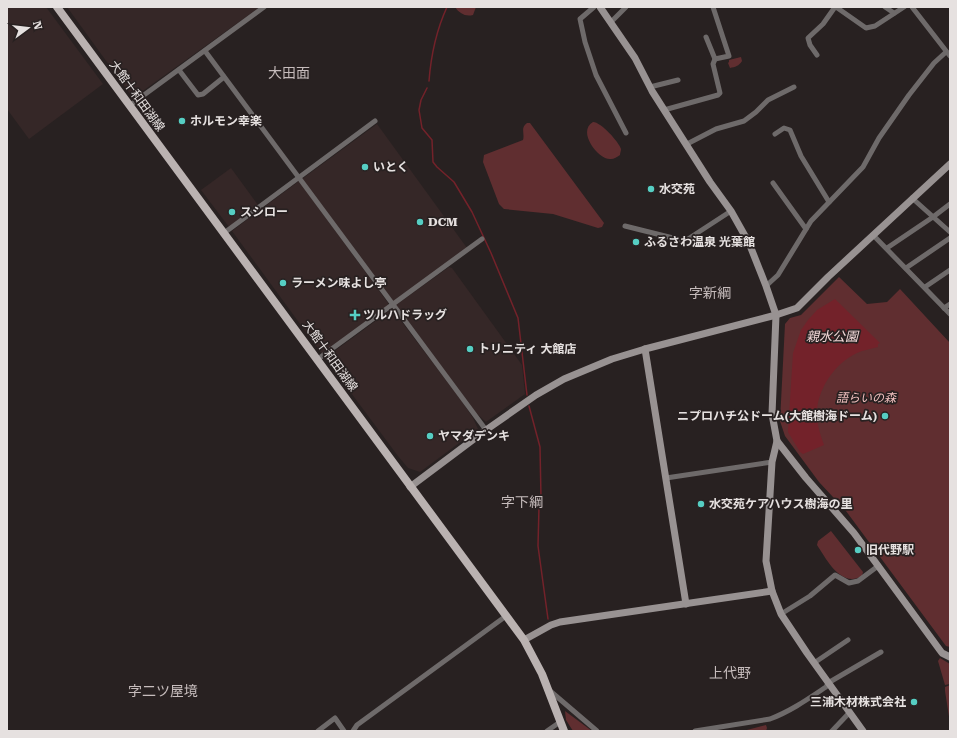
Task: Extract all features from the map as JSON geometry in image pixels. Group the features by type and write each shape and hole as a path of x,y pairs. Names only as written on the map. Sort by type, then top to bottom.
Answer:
{"main road":[{"name":"大館十和田湖線","path":"57,7 524,640 542,674 564,731"}],"street":[{"path":"129,106 264,7"},
{"path":"594,7 580,19 585,42 596,75 626,133"},
{"path":"600,7 634,58 664,110 710,182 731,211 749,243 776,315 772,414 777,441 806,478 854,533 942,653 950,656"},
{"path":"611,22 626,7"},
{"path":"713,7 728,56 715,59"},
{"path":"817,55 810,45 808,38 823,24 835,7 866,28 874,26 904,7"},
{"path":"885,7 894,13"},
{"path":"766,286 778,275 812,221 863,167 879,138 934,63 949,54 912,7"},
{"path":"664,110 720,93 713,64 715,59 706,37"},
{"path":"205,51 486,430"},
{"path":"179,70 198,95 203,94 224,77"},
{"path":"650,87 678,80"},
{"path":"687,144 716,128 744,121 768,100 794,87"},
{"path":"224,233 376,121"},
{"path":"775,134 784,128 790,130 802,156 829,202"},
{"path":"410,487 486,430 536,395 564,379 612,359 797,308 873,234 950,164"},
{"path":"772,183 806,229"},
{"path":"912,198 950,232"},
{"path":"887,248 950,204"},
{"path":"625,226 681,240 688,239 731,211"},
{"path":"873,234 950,314"},
{"path":"906,268 950,238"},
{"path":"318,359 482,239"},
{"path":"925,287 950,270"},
{"path":"944,308 950,304"},
{"path":"645,349 686,604"},
{"path":"777,441 772,462 766,561 772,591 781,614 863,731"},
{"path":"666,478 772,462"},
{"path":"781,614 810,596 836,575 849,582 858,581 878,566"},
{"path":"524,640 550,625 560,622 772,591"},
{"path":"352,731 356,725 506,616"},
{"path":"814,662 848,640"},
{"path":"696,731 770,719 793,709 826,687 828,683 881,652"},
{"path":"549,690 597,731"},
{"path":"832,731 850,712"},
{"path":"318,731 335,718 344,731"},
{"path":"547,731 560,722"}],"shaded area":[{"path":"7,7 46,7 103,84 29,139 7,109"},
{"path":"67,7 260,7 133,98"},
{"path":"377,124 467,248 393,302 302,179"},
{"path":"231,168 258,205 229,227 201,190"},
{"path":"299,181 388,303 388,305 322,354 232,231"},
{"path":"449,267 452,268 522,365 525,394 486,422 476,413 396,305"},
{"path":"392,309 461,400 473,418 478,429 420,472 408,468 398,456 325,358"}],"green space":[{"path":"455,7 476,7 473,15 467,15 462,14"},
{"path":"741,57 742,61 740,64 730,68 728,63 729,60"},
{"path":"593,122 600,125 613,137 620,146 620,155 611,159 606,158 596,151 588,139 587,132 588,127"},
{"path":"527,123 530,123 604,223 602,227 598,228 553,214 504,209 499,204 483,162 484,155 523,140 523,129"},
{"name":"語らいの森","path":"839,277 867,304 887,302 900,289 950,343 950,647 946,646 846,511 819,482 785,436 780,421 785,324 790,318 801,315"},
{"path":"831,531 863,572 862,576 854,579 841,575 835,571 825,558 817,545 818,541"},
{"path":"940,658 950,664 950,684 945,685 938,661"},
{"path":"950,685 950,723 945,687"},
{"path":"565,711 592,731 573,731 566,720"},
{"path":"766,725 766,731 743,731"}],"water":[{"name":"親水公園","path":"835,299 880,343 878,344 878,347 859,352 849,357 836,369 825,383 817,409 818,423 824,445 803,454 800,452 788,432 793,353 801,330 808,320 817,310"}],"waterway":[{"path":"429,81 435,43 447,7"},
{"path":"427,88 421,100 419,110 422,128 432,140 433,162 454,182 472,212 518,318 527,395"},
{"path":"529,406 540,447 541,498"},
{"path":"539,507 538,546 548,619"}],"place":[{"name":"ホルモン幸楽","path":"182,121"},
{"name":"いとく","path":"365,167"},
{"name":"水交苑","path":"651,189"},
{"name":"スシロー","path":"232,212"},
{"name":"DCM","path":"420,222"},
{"name":"ふるさわ温泉 光葉館","path":"636,242"},
{"name":"ラーメン味よし亭","path":"283,283"},
{"name":"ツルハドラッグ","path":"355,315"},
{"name":"トリニティ 大館店","path":"470,349"},
{"name":"ニプロハチ公ドーム(大館樹海ドーム)","path":"885,416"},
{"name":"ヤマダデンキ","path":"430,436"},
{"name":"水交苑ケアハウス樹海の里","path":"701,504"},
{"name":"旧代野駅","path":"858,550"},
{"name":"三浦木材株式会社","path":"914,702"}],"district":[{"name":"大田面","path":"289,73"},
{"name":"字新綱","path":"710,293"},
{"name":"字下綱","path":"522,502"},
{"name":"上代野","path":"730,673"},
{"name":"字二ツ屋境","path":"163,691"}]}
